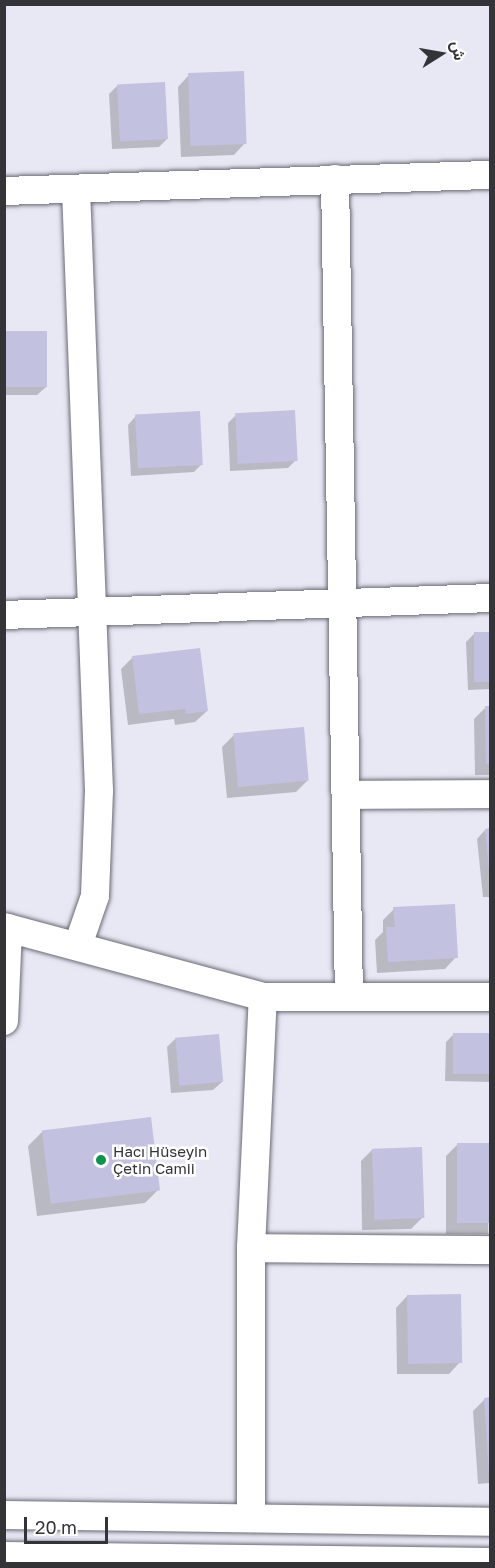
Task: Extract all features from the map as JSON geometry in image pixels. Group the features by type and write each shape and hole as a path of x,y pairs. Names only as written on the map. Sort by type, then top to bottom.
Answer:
{"street":[{"path":"4,191 490,175"},
{"path":"335,179 349,997"},
{"path":"76,189 99,791 95,896 78,945"},
{"path":"4,615 94,614 490,598"},
{"path":"347,795 490,794"},
{"path":"4,1021 6,928 78,945 263,997 490,997"},
{"path":"251,1518 251,1248 263,997"},
{"path":"251,1248 490,1250"},
{"path":"4,1515 490,1522"},
{"path":"139,1516 139,1560"},
{"path":"4,1556 139,1560 490,1562"}],"building":[{"path":"244,71 247,144 191,146 188,73"},
{"path":"165,82 168,139 120,141 117,85"},
{"path":"4,331 47,331 47,387 4,387"},
{"path":"295,410 298,461 238,464 235,413"},
{"path":"200,411 203,465 138,468 135,414"},
{"path":"474,632 490,632 490,682 474,682"},
{"path":"200,648 208,711 186,714 185,709 139,714 132,656"},
{"path":"485,706 490,706 490,764 486,764"},
{"path":"304,727 309,781 238,787 233,733"},
{"path":"490,828 490,870 489,870 485,829"},
{"path":"455,904 458,958 388,962 386,927 395,927 393,907"},
{"path":"453,1033 490,1033 490,1074 453,1074"},
{"path":"219,1034 223,1082 179,1086 175,1038"},
{"name":"Hacı Hüseyin Çetin Camii","path":"151,1117 160,1190 51,1204 42,1130"},
{"path":"457,1143 490,1143 490,1223 457,1223"},
{"path":"422,1147 424,1218 375,1220 372,1149"},
{"path":"461,1294 462,1363 408,1364 407,1295"},
{"path":"490,1397 490,1476 489,1476 484,1398"}],"place":[{"name":"Hacı Hüseyin Çetin Camii","path":"101,1160"}]}
